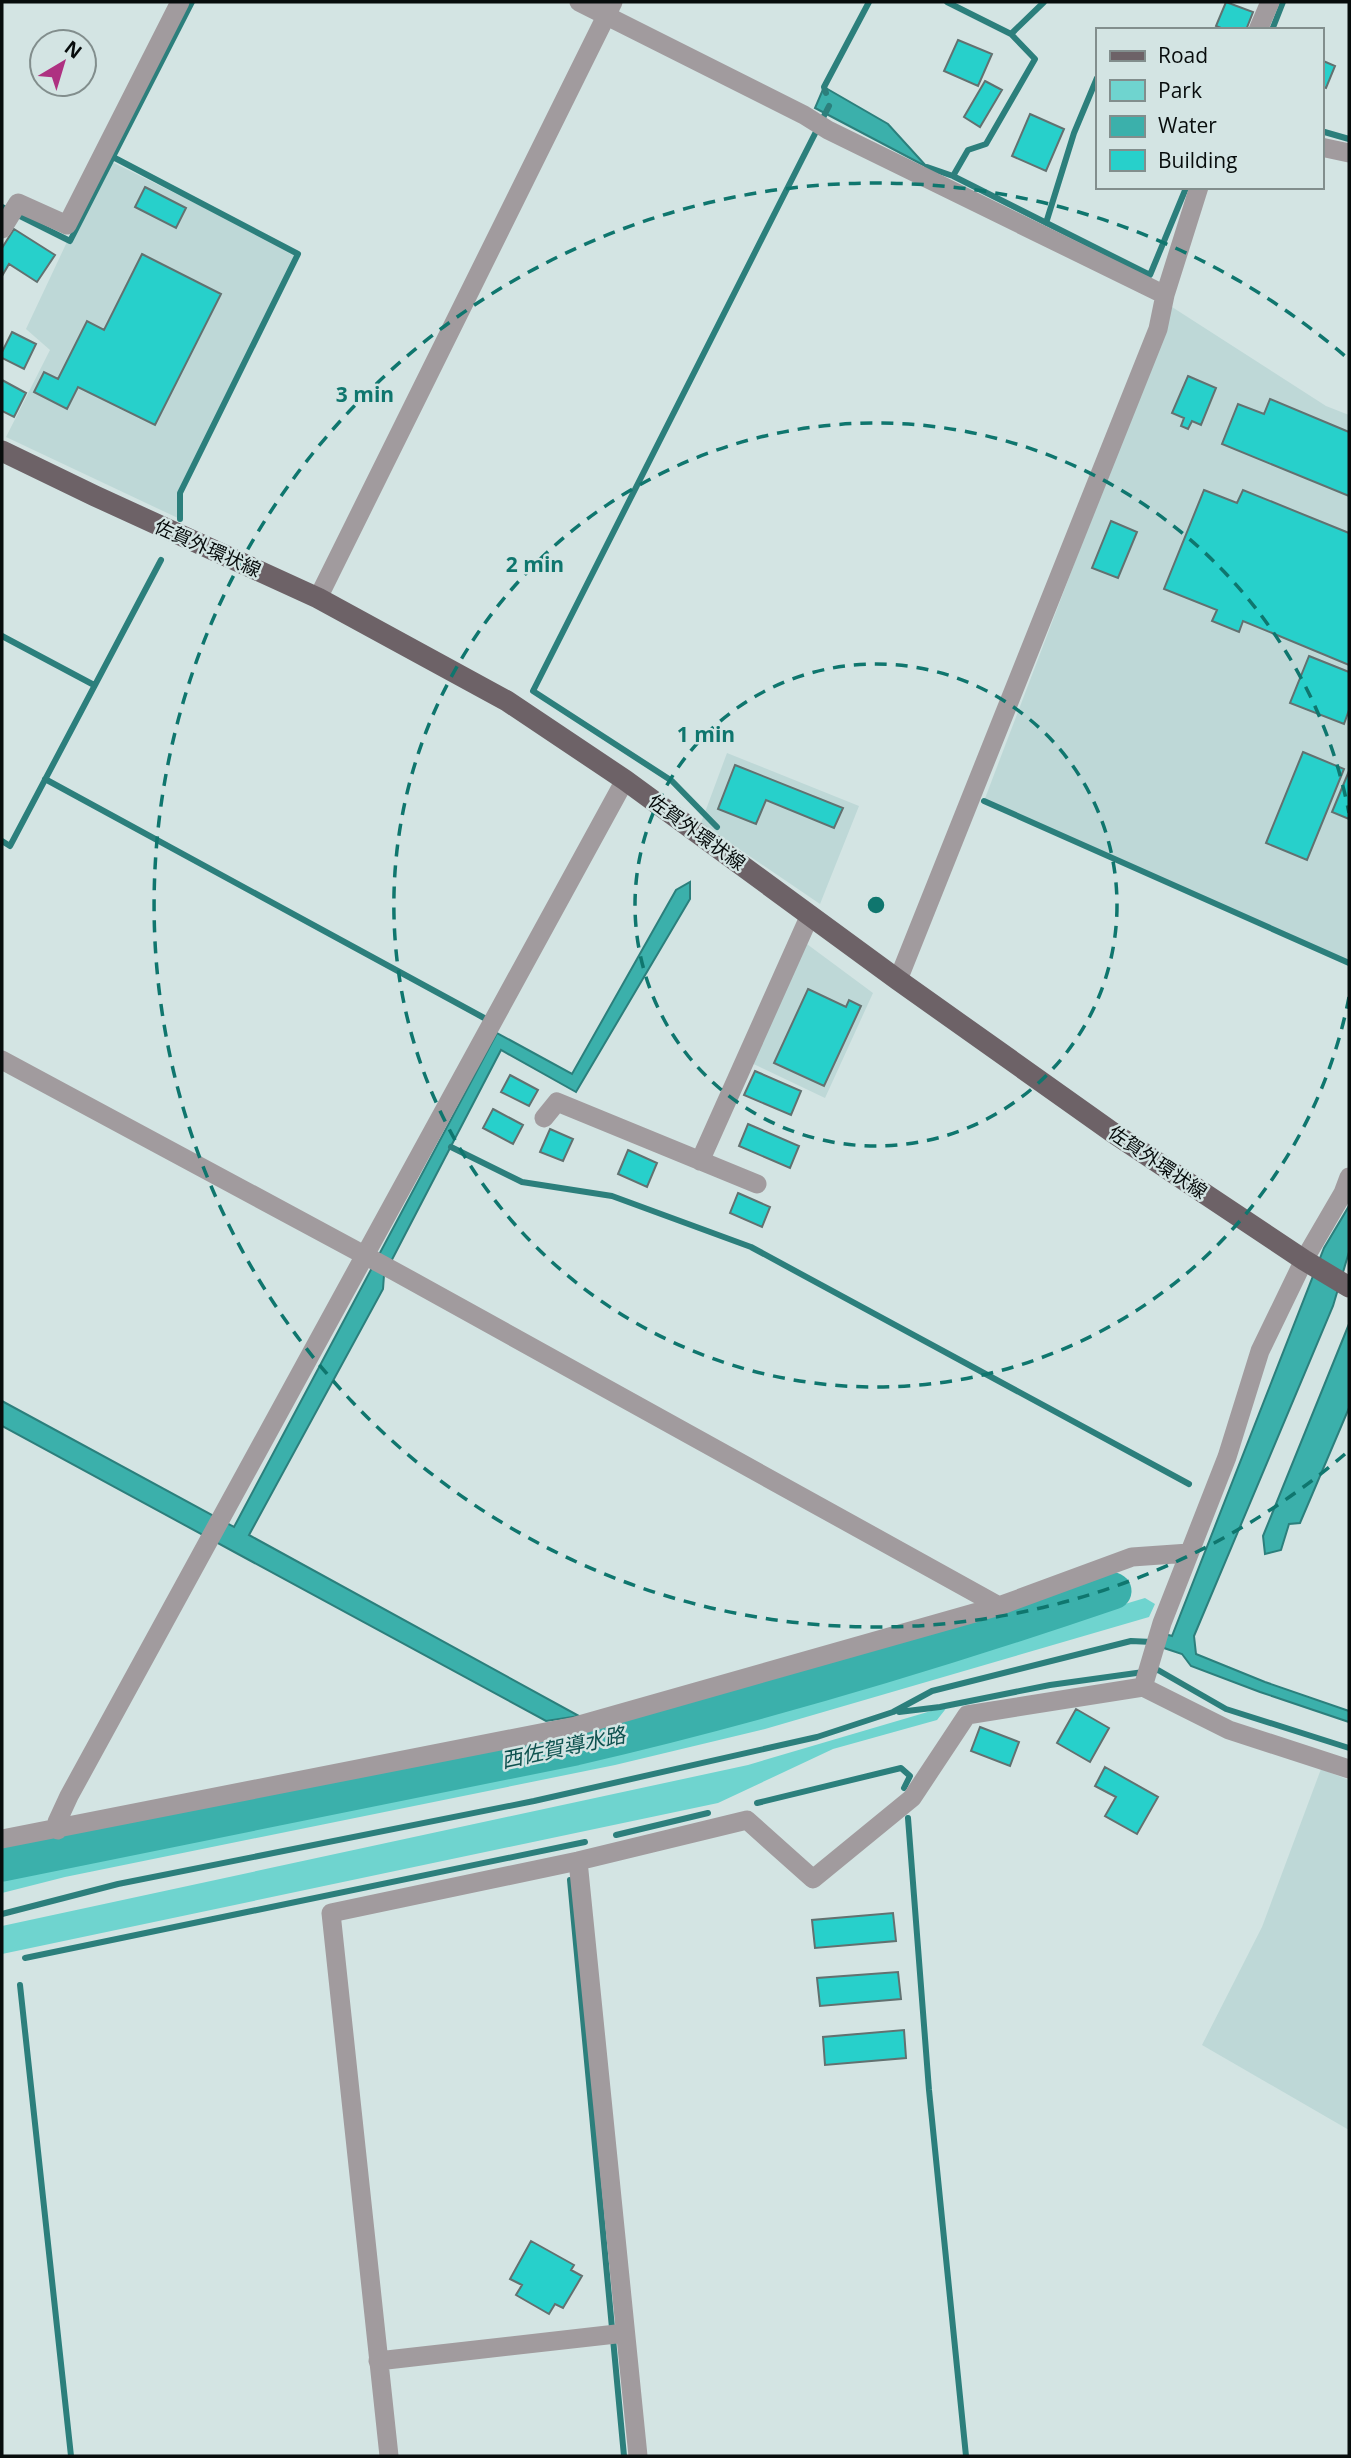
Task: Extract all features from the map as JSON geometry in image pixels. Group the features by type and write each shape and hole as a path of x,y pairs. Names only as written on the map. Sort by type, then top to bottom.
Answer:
{"main road":[{"name":"佐賀外環状線","path":"2,451 318,598 507,701 625,780 898,980 1112,1132 1349,1287"}],"street":[{"path":"8,219 18,203 67,225 180,2"},
{"path":"579,2 610,8 828,130 1165,295"},
{"path":"1259,28 1270,2"},
{"path":"318,598 610,8"},
{"path":"1323,147 1349,153"},
{"path":"898,980 1158,329 1165,295 1198,189"},
{"path":"58,1830 57,1822 69,1796 625,780"},
{"path":"700,1161 810,915"},
{"path":"2,1060 365,1255 999,1605"},
{"path":"544,1118 556,1102 757,1184"},
{"path":"1143,1687 1162,1623 1227,1457 1260,1351 1304,1260 1343,1193 1349,1177"},
{"path":"2,1839 576,1727 999,1605 1132,1558 1189,1553"},
{"path":"389,2456 331,1913 578,1861 747,1820 813,1879 912,1798 967,1715 1143,1687 1229,1730 1349,1769"},
{"path":"578,1861 638,2456"},
{"path":"378,2361 625,2333"}],"shaded area":[{"path":"106,159 298,254 180,493 180,519 6,437 50,350 26,329"},
{"path":"1172,307 1326,406 1349,415 1349,963 984,801"},
{"path":"727,753 859,806 820,904 701,823"},
{"path":"792,933 873,993 825,1098 739,1057"},
{"path":"1321,1769 1349,1780 1349,2130 1202,2045 1262,1927"}],"green space":[{"path":"1145,1598 1155,1604 1149,1617 765,1729 615,1765 65,1877 2,1893 2,1873 632,1751"},
{"path":"948,1706 937,1720 833,1749 718,1803 2,1954 2,1926 748,1765"}],"water":[{"path":"824,87 888,124 927,167 815,108"},
{"path":"690,882 690,899 576,1092 501,1050 384,1275 383,1289 249,1535 579,1716 546,1721 2,1426 2,1401 234,1527 497,1033 572,1074 676,890"},
{"path":"1349,1206 1349,1252 1333,1306 1194,1636 1196,1654 1265,1682 1349,1711 1349,1722 1191,1666 1182,1654 1161,1647 1165,1634 1172,1636 1324,1248"},
{"path":"1349,1324 1349,1408 1300,1523 1289,1524 1281,1550 1265,1554 1263,1536"}],"building":[{"path":"1226,2 1253,12 1247,28 1216,26"},
{"path":"958,40 992,54 978,86 944,71"},
{"path":"1323,61 1335,66 1326,88 1323,87"},
{"path":"985,81 1002,90 980,127 964,117"},
{"path":"1030,114 1064,129 1046,171 1012,156"},
{"path":"145,187 186,208 176,228 135,207"},
{"path":"14,229 55,255 37,282 9,264 2,276 2,248"},
{"path":"142,254 221,294 155,425 78,387 67,409 34,392 44,372 58,379 87,321 104,330"},
{"path":"12,332 36,344 24,369 2,358 2,352"},
{"path":"1188,376 1216,388 1201,425 1192,421 1188,429 1181,426 1184,418 1172,413"},
{"path":"2,380 26,393 14,417 2,411"},
{"path":"1270,399 1349,432 1349,496 1222,444 1238,404 1264,414"},
{"path":"1204,490 1237,503 1243,490 1349,533 1349,665 1243,621 1239,632 1212,621 1217,610 1164,589"},
{"path":"1111,521 1137,532 1118,578 1092,568"},
{"path":"1309,656 1349,672 1349,710 1344,724 1290,703"},
{"path":"1303,752 1344,769 1307,860 1266,843"},
{"path":"735,765 843,808 834,828 766,800 756,824 718,809"},
{"path":"1349,771 1349,819 1332,812"},
{"path":"808,989 846,1007 849,1000 861,1006 824,1086 774,1063"},
{"path":"755,1071 801,1091 791,1115 744,1095"},
{"path":"510,1075 538,1090 529,1106 501,1092"},
{"path":"493,1109 523,1125 513,1144 483,1128"},
{"path":"748,1124 799,1146 790,1168 739,1146"},
{"path":"550,1129 573,1139 563,1161 540,1152"},
{"path":"628,1150 657,1163 647,1187 618,1174"},
{"path":"738,1193 770,1207 762,1227 730,1213"},
{"path":"1076,1709 1109,1728 1090,1762 1057,1743"},
{"path":"980,1727 1019,1742 1010,1766 971,1751"},
{"path":"1105,1767 1158,1797 1137,1834 1105,1816 1116,1797 1095,1786"},
{"path":"893,1913 896,1941 815,1948 812,1920"},
{"path":"898,1972 901,1999 820,2006 817,1978"},
{"path":"904,2030 906,2058 825,2065 823,2037"},
{"path":"531,2241 574,2265 571,2270 582,2276 563,2308 555,2304 549,2314 516,2295 522,2285 510,2279"}],"waterway":[{"path":"2,207 70,241 192,2"},
{"path":"826,93 824,87 869,2"},
{"path":"947,2 1011,34 1044,2"},
{"path":"1273,28 1283,2"},
{"path":"953,176 968,150 986,144 1035,59 1011,34"},
{"path":"1046,223 1074,133 1096,80"},
{"path":"717,827 672,781 533,691 829,106"},
{"path":"1323,132 1349,139"},
{"path":"113,157 298,254 180,493 180,519"},
{"path":"927,167 953,176 1150,275 1186,189"},
{"path":"2,841 10,846 161,560"},
{"path":"2,636 94,685"},
{"path":"45,779 486,1019"},
{"path":"984,801 1349,963"},
{"path":"451,1147 522,1182 612,1196 751,1247 1189,1484"},
{"name":"西佐賀導水路","path":"2,1863 643,1731 846,1676 1113,1591"},
{"path":"2,1914 118,1884 534,1801 817,1737 893,1712 932,1691 1131,1641 1152,1642"},
{"path":"899,1712 940,1707 1050,1685 1158,1670 1226,1709 1349,1748"},
{"path":"757,1803 901,1768 910,1776 904,1788"},
{"path":"616,1835 708,1813"},
{"path":"908,1818 929,2090 966,2456"},
{"path":"25,1958 585,1842"},
{"path":"570,1880 624,2456"},
{"path":"20,1985 71,2456"}]}
